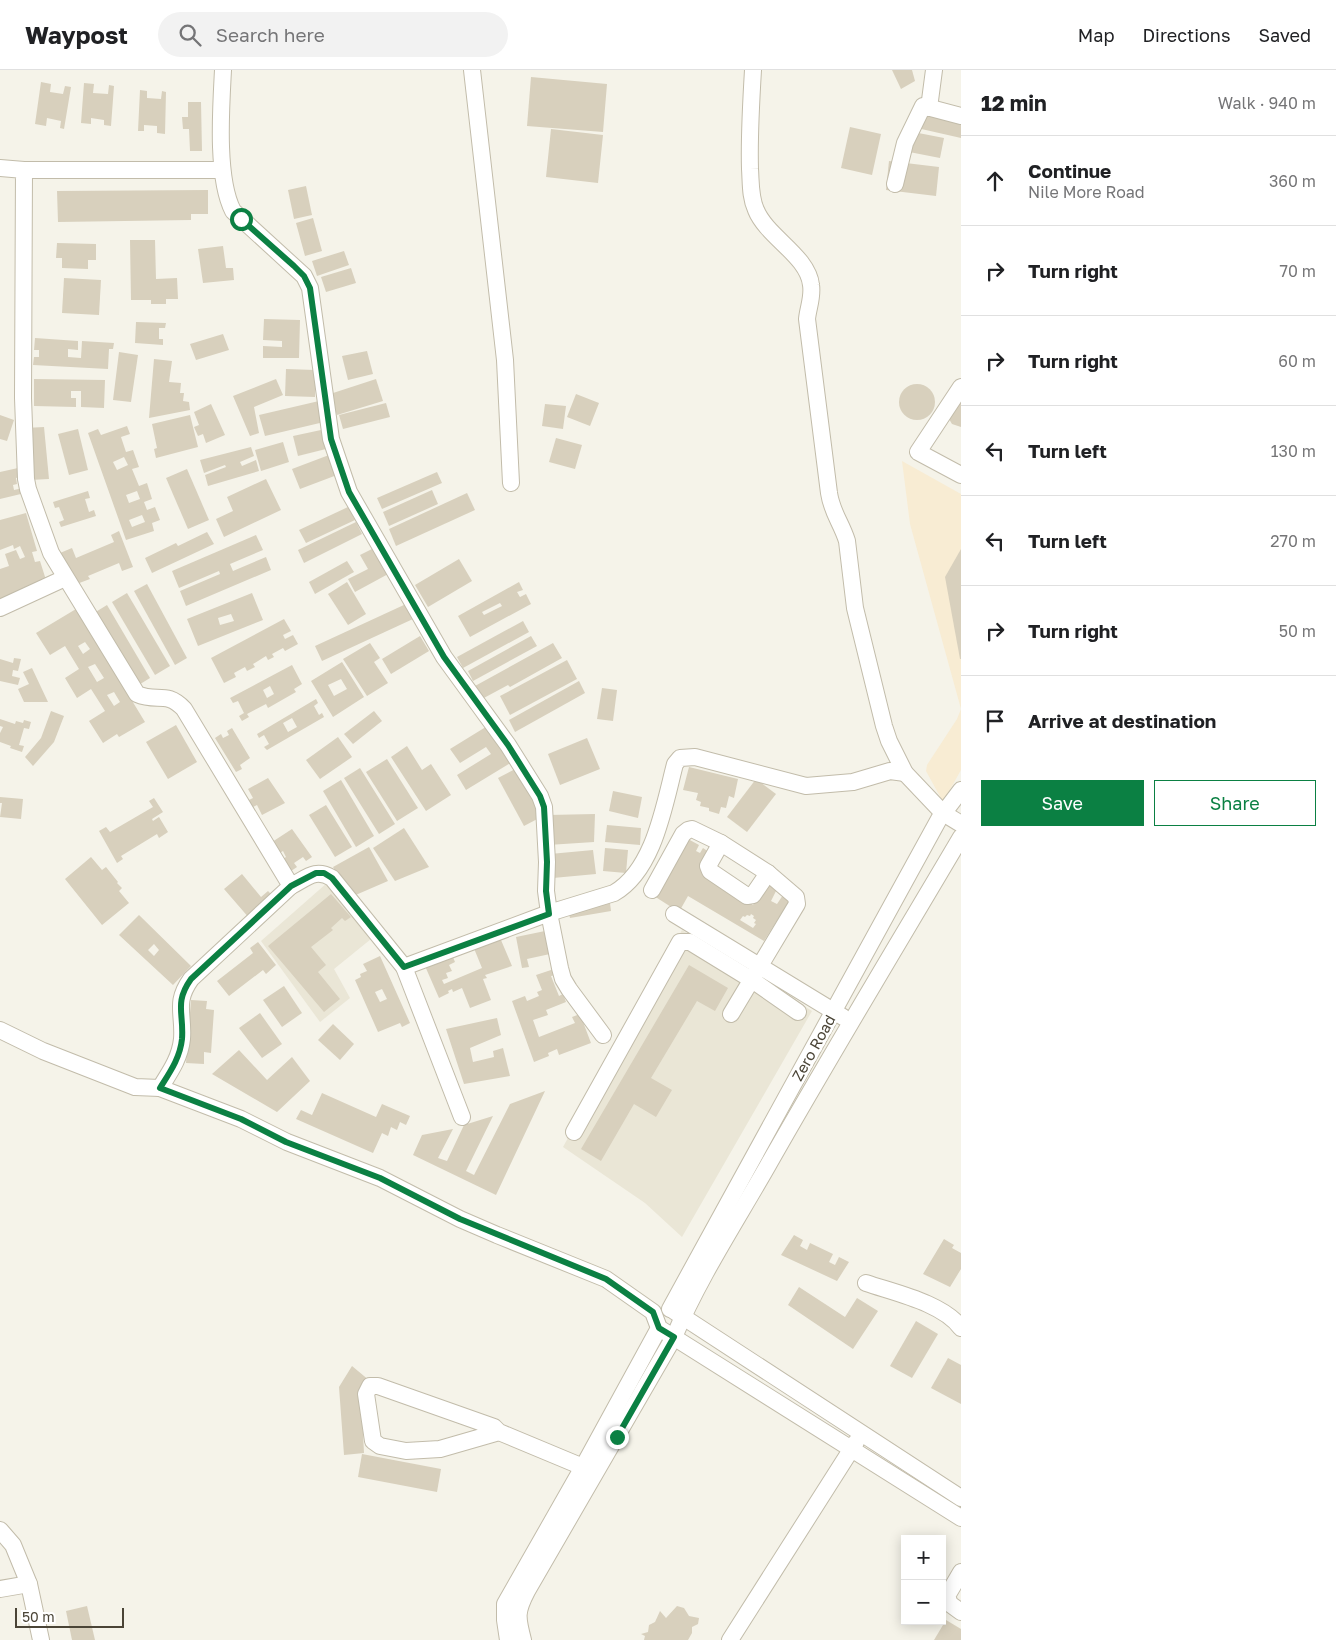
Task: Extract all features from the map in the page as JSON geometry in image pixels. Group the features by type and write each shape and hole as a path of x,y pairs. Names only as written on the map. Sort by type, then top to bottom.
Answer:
{"street":[{"path":"224,70 222,170 228,202 233,211 304,276 310,288 331,439 354,501 444,657 508,745 540,796 544,807 547,862 546,891 563,979 603,1035"},
{"path":"472,70 506,368 511,484"},
{"path":"753,70 749,132 752,196 759,217 800,262 808,273 811,283 812,294 807,319 830,504 847,541 855,608 884,726 889,741 906,773 943,812 961,824"},
{"path":"929,108 934,70"},
{"path":"894,184 908,134 922,106 961,116"},
{"path":"0,168 24,170 222,170"},
{"path":"24,170 23,398 28,489 52,553 137,694 145,698 167,698 176,701 184,709 291,886"},
{"path":"961,387 918,452 961,475"},
{"path":"0,608 66,578"},
{"path":"404,967 549,914 614,893 622,888 634,877 658,833 675,764 680,758 695,757 806,786 853,782 890,771 906,773"},
{"name":"Zero Road","path":"523,1640 518,1608 674,1337 676,1313 834,1012 943,812 961,790"},
{"path":"652,890 683,834 692,829 722,843 768,873 796,897 797,904 731,1014"},
{"name":"Zero Road","path":"714,1243 851,1022 961,837"},
{"path":"722,843 708,866 710,871 747,896 753,894 768,873"},
{"path":"160,1088 178,1058 182,1038 180,1000 184,988 191,979 291,886 316,873 324,873 332,878 404,967 462,1117"},
{"path":"674,914 756,974 798,1012"},
{"path":"574,1132 680,942 690,942 851,1022"},
{"path":"0,1030 43,1051 135,1087 160,1088 241,1119 286,1142 380,1178 460,1219 606,1279 653,1312 676,1313 961,1498"},
{"path":"866,1283 936,1307 947,1314 961,1328"},
{"path":"653,1312 659,1328 961,1518"},
{"path":"508,1640 505,1604 659,1328"},
{"path":"498,1432 440,1449 406,1451 380,1446 373,1441 366,1394 370,1386 378,1386 494,1427 498,1432 583,1467"},
{"path":"730,1640 861,1433"},
{"path":"0,1530 13,1545 29,1584 41,1640"},
{"path":"961,1572 947,1596 950,1604 961,1612"},
{"path":"0,1589 29,1584"}],"shaded area":[{"path":"902,461 961,494 961,709 910,524"},
{"path":"961,709 961,770 943,802 926,771 927,765 957,719"},
{"path":"327,883 371,939 334,969 350,998 320,1022 261,941"},
{"path":"682,930 812,1011 682,1237 645,1203 563,1147"}],"building":[{"path":"892,70 912,70 915,81 901,89"},
{"path":"531,77 607,84 603,132 527,126"},
{"path":"41,82 51,84 50,92 63,94 65,86 71,87 64,129 60,128 61,121 47,118 46,126 35,124"},
{"path":"84,83 94,84 93,93 108,94 109,85 114,86 111,126 104,125 104,120 91,118 91,124 81,123"},
{"path":"140,90 147,91 147,98 161,99 162,91 166,92 165,134 157,133 157,126 144,125 144,131 138,131"},
{"path":"188,102 201,102 202,151 190,151 189,129 183,129 182,117 188,117"},
{"path":"922,104 961,113 961,138 917,128"},
{"path":"850,127 881,134 872,175 841,168"},
{"path":"551,129 603,135 598,183 546,177"},
{"path":"903,130 944,138 940,158 899,150"},
{"path":"889,161 939,167 936,196 886,190"},
{"path":"306,186 312,215 294,219 288,190"},
{"path":"208,190 208,214 191,214 191,220 58,222 57,191"},
{"path":"313,218 322,251 305,256 296,223"},
{"path":"130,240 155,240 156,279 177,278 178,299 166,299 166,304 151,304 151,300 131,300"},
{"path":"57,243 96,244 96,260 88,260 88,269 62,268 62,258 56,258"},
{"path":"223,246 226,268 233,268 234,280 203,283 198,249"},
{"path":"344,251 349,265 317,276 312,261"},
{"path":"351,268 356,283 326,292 321,277"},
{"path":"64,278 101,280 99,315 62,313"},
{"path":"264,319 300,320 299,358 263,358 263,346 282,347 282,341 263,340"},
{"path":"136,322 166,323 165,328 159,328 159,339 163,339 163,345 135,343"},
{"path":"223,334 229,350 196,360 190,344"},
{"path":"35,338 78,341 78,350 68,349 68,357 81,358 82,341 114,343 113,349 109,349 108,369 33,365 34,357 39,357 39,350 34,350"},
{"path":"367,351 373,374 348,380 342,356"},
{"path":"119,352 138,355 131,402 113,400"},
{"path":"154,359 172,361 169,382 181,383 180,393 184,393 183,401 189,402 190,410 149,418"},
{"path":"286,369 315,370 315,397 285,396"},
{"path":"34,379 105,380 104,408 81,407 81,391 71,391 71,398 76,398 76,407 34,406"},
{"path":"276,379 283,395 254,407 259,433 250,436 233,396"},
{"path":"376,379 383,401 337,415 330,394"},
{"path":"917,384 924,385 930,389 934,395 934,409 930,415 924,419 917,420 910,419 904,415 900,409 899,402 900,395 904,389 910,385"},
{"path":"576,394 599,403 590,426 567,417"},
{"path":"961,396 961,427 952,424 949,419"},
{"path":"319,401 324,422 265,436 259,415"},
{"path":"386,403 390,417 343,429 339,415"},
{"path":"211,404 225,435 206,443 203,434 198,436 194,427 199,425 194,412"},
{"path":"545,404 566,406 563,429 542,426"},
{"path":"0,415 14,420 7,441 0,439"},
{"path":"190,415 198,447 156,458 154,449 157,448 152,424"},
{"path":"127,426 130,434 121,437 126,452 133,450 139,467 132,469 139,486 147,483 152,499 144,502 147,510 155,507 160,520 152,523 154,531 126,540 88,433 98,429 101,435","holes":["124,457 128,465 117,470 113,462","137,491 140,499 129,503 126,495","142,515 145,522 132,527 129,520"]},
{"path":"44,427 49,479 30,480 25,428"},
{"path":"78,429 88,470 69,475 58,434"},
{"path":"321,430 326,449 298,456 293,436"},
{"path":"556,438 582,445 575,469 549,462"},
{"path":"283,442 289,462 261,471 255,450"},
{"path":"251,447 254,456 240,462 242,466 256,460 259,471 208,486 205,475 226,467 225,465 204,473 200,460"},
{"path":"329,455 337,475 300,489 292,469"},
{"path":"18,468 20,477 16,478 17,484 13,485 14,490 23,488 25,493 0,499 0,472"},
{"path":"187,469 209,520 188,529 166,478"},
{"path":"437,472 442,483 382,509 377,498"},
{"path":"266,479 281,510 224,537 216,519 233,511 227,497"},
{"path":"432,490 438,504 389,526 383,512"},
{"path":"88,491 90,498 85,499 89,512 94,510 96,516 61,527 59,522 64,520 59,507 55,508 53,502"},
{"path":"467,493 475,510 396,546 389,529"},
{"path":"348,507 355,520 306,543 299,530"},
{"path":"26,513 37,551 32,552 35,562 40,561 46,580 0,602 0,569 9,566 5,554 16,550 20,559 25,557 20,546 14,549 13,545 0,550 0,520"},
{"path":"356,522 362,534 304,563 298,550"},
{"path":"119,531 133,567 122,571 119,563 88,576 90,579 74,585 60,553 72,548 76,558 114,542 111,535"},
{"path":"207,532 214,544 152,573 145,558 176,543 178,546"},
{"path":"256,535 263,550 230,564 233,571 266,557 271,570 186,606 180,591 220,574 219,571 179,588 172,571"},
{"path":"376,547 390,573 355,592 348,579 368,569 360,555"},
{"path":"961,549 961,659 960,659 945,577"},
{"path":"459,559 472,581 428,607 415,585"},
{"path":"347,561 354,572 315,594 309,582"},
{"path":"347,582 366,614 348,625 328,594"},
{"path":"519,582 523,590 517,592 520,597 526,594 531,604 470,637 458,616","holes":["500,603 502,606 484,615 482,612"]},
{"path":"147,584 187,658 175,665 134,591"},
{"path":"127,593 170,666 155,675 112,602"},
{"path":"252,593 263,620 198,646 187,619","holes":["231,614 234,621 220,625 218,618"]},
{"path":"406,604 413,619 322,661 315,646"},
{"path":"107,605 150,678 137,686 94,613"},
{"path":"76,609 145,722 119,737 117,734 103,743 89,721 105,711 91,689 77,698 65,678 79,669 65,646 50,655 36,633","holes":["85,642 90,649 83,654 78,646","95,664 104,678 97,682 88,667","114,692 120,702 114,706 107,695"]},
{"path":"284,619 291,631 283,635 285,639 293,635 298,644 285,651 283,648 272,654 274,657 268,660 266,656 253,664 255,667 247,671 245,667 234,673 236,677 224,683 211,658"},
{"path":"523,621 529,632 463,668 457,657"},
{"path":"420,636 429,651 391,674 382,659"},
{"path":"531,636 537,646 473,681 468,671"},
{"path":"370,643 380,658 374,662 388,683 367,696 343,659"},
{"path":"553,643 562,658 510,687 508,685 482,699 475,686"},
{"path":"14,658 21,659 18,671 13,670 12,676 20,678 18,685 0,681 0,659 13,663"},
{"path":"567,660 577,679 510,715 500,696"},
{"path":"342,662 364,697 333,717 311,681","holes":["341,679 347,689 334,696 328,685"]},
{"path":"292,665 302,684 294,689 296,692 268,708 266,704 247,714 249,717 242,721 239,716 244,713 238,701 233,703 230,698","holes":["270,686 274,694 267,698 263,690"]},
{"path":"32,668 48,702 24,702 18,689 29,684 23,672"},
{"path":"579,681 585,693 515,732 509,720"},
{"path":"602,688 617,690 613,721 597,719"},
{"path":"316,699 318,703 314,706 319,715 322,713 324,717 267,750 264,747 269,744 264,735 259,738 257,734","holes":["292,718 297,727 288,732 283,723"]},
{"path":"51,711 64,716 54,742 33,766 25,757 41,738"},
{"path":"374,711 382,721 353,744 344,734"},
{"path":"0,719 15,724 16,721 23,723 24,720 31,722 29,729 24,728 19,745 24,746 22,752 0,742 0,733 3,727 0,726"},
{"path":"176,725 197,762 168,779 146,742"},
{"path":"489,725 512,762 466,790 457,775 491,754 486,747 460,763 450,749"},
{"path":"232,728 250,758 240,765 242,769 236,772 215,738 221,734 223,738 229,735 227,731"},
{"path":"338,737 352,757 320,779 306,760"},
{"path":"587,738 600,769 560,785 548,754"},
{"path":"407,746 422,770 431,764 451,795 426,811 391,757"},
{"path":"387,759 418,808 397,821 366,772"},
{"path":"519,767 543,816 524,826 498,778"},
{"path":"689,767 738,779 734,798 729,796 726,808 721,807 719,814 709,811 709,808 700,806 701,802 696,800 698,793 683,790"},
{"path":"360,768 395,824 379,834 344,778"},
{"path":"268,778 285,803 262,815 257,805 253,807 249,800 253,798 248,789"},
{"path":"756,779 776,794 747,832 727,817"},
{"path":"341,780 374,836 356,847 323,791"},
{"path":"613,791 642,797 638,818 609,811"},
{"path":"0,797 23,799 21,819 0,817 2,803 0,803"},
{"path":"154,798 163,812 152,819 153,821 159,817 168,832 159,838 157,834 121,856 123,859 117,863 99,831 106,827 110,832 153,807 149,801"},
{"path":"326,805 352,847 335,857 309,815"},
{"path":"595,814 594,842 548,845 548,815"},
{"path":"607,825 641,828 640,845 605,842"},
{"path":"404,828 429,867 395,881 373,848"},
{"path":"292,829 312,857 306,861 303,857 294,863 297,867 288,873 280,861 286,857 283,851 276,855 269,844"},
{"path":"688,839 699,845 696,851 700,853 703,848 712,854 701,872 753,905 766,883 777,889 771,901 777,904 783,895 790,900 764,941 688,896 679,912 654,896","holes":["751,914 754,916 753,918 756,920 754,923 756,924 753,928 740,920 743,916 750,916"]},
{"path":"369,847 388,881 351,897 333,867"},
{"path":"605,848 628,850 626,873 603,871"},
{"path":"593,850 596,874 553,878 550,854"},
{"path":"91,857 102,870 106,867 122,888 119,891 129,903 102,925 65,879"},
{"path":"242,874 261,897 268,891 275,898 250,919 224,889"},
{"path":"331,894 351,917 345,921 342,918 331,928 333,930 311,947 326,965 318,972 340,999 324,1012 268,946"},
{"path":"610,903 611,911 570,918 568,910"},
{"path":"139,915 191,966 173,985 119,935","holes":["154,944 159,950 154,956 148,950"]},
{"path":"545,931 550,954 527,959 529,967 522,968 516,937"},
{"path":"498,933 512,966 485,975 487,978 483,979 491,1000 470,1008 462,988 453,992 452,989 448,991 449,993 439,998 425,966 452,955 455,962 449,965 452,971 446,973 448,978 442,980 444,984 482,968 473,946"},
{"path":"258,942 276,965 266,974 263,970 229,996 217,981 253,953 250,948"},
{"path":"380,956 410,1023 402,1027 400,1023 378,1032 355,980 361,977 360,974 367,971 363,964","holes":["382,989 387,999 380,1002 375,992"]},
{"path":"689,965 728,988 715,1011 697,1001 651,1078 672,1090 656,1117 634,1104 601,1161 581,1149"},
{"path":"554,969 556,975 551,976 559,996 563,994 566,1002 546,1010 548,1015 533,1020 539,1037 575,1023 572,1017 580,1014 591,1043 559,1055 557,1049 548,1053 549,1056 534,1062 512,1001 525,996 527,1001 539,996 537,992 542,990 536,975"},
{"path":"284,986 302,1013 282,1027 263,1000"},
{"path":"191,1000 207,1001 206,1009 214,1010 211,1053 204,1052 204,1064 186,1063"},
{"path":"260,1013 282,1044 262,1058 239,1028"},
{"path":"497,1018 501,1035 470,1048 473,1062 494,1057 493,1051 503,1048 510,1076 464,1084 446,1029"},
{"path":"333,1024 354,1044 340,1060 318,1040"},
{"path":"239,1050 267,1080 292,1057 310,1081 277,1112 212,1074"},
{"path":"545,1091 496,1195 413,1155 422,1135 453,1129 438,1158 447,1161 464,1125 493,1116 466,1171 474,1175 510,1104"},
{"path":"322,1093 376,1117 382,1104 410,1116 406,1125 400,1122 397,1130 391,1127 388,1136 382,1133 373,1153 296,1119 301,1110 312,1115"},
{"path":"794,1235 803,1240 800,1246 807,1250 810,1243 833,1254 829,1262 835,1265 839,1257 849,1262 837,1281 781,1255"},
{"path":"944,1239 954,1245 952,1248 961,1253 961,1269 950,1287 923,1274"},
{"path":"799,1287 845,1317 857,1298 878,1311 853,1349 788,1305"},
{"path":"916,1321 938,1334 912,1378 890,1366"},
{"path":"948,1358 961,1365 961,1404 931,1388"},
{"path":"352,1366 370,1381 361,1394 364,1453 344,1455 339,1387"},
{"path":"362,1454 441,1469 437,1492 358,1477"},
{"path":"87,1606 95,1640 72,1640 66,1611"},
{"path":"677,1606 684,1608 689,1616 699,1618 698,1624 692,1627 692,1633 688,1640 644,1640 645,1636 641,1634 648,1632 649,1625 655,1622 660,1611 666,1618"},
{"path":"946,1620 961,1629 961,1640 934,1640 943,1625 946,1625"}],"route":[{"path":"241,219 294,266 304,276 310,288 329,429 349,492 444,657 508,745 540,796 544,807 547,862 546,891 549,914 404,967 332,878 324,873 316,873 291,886 191,979 184,988 180,1000 182,1038 178,1058 160,1088 241,1119 286,1142 380,1178 460,1219 606,1279 653,1312 659,1328 674,1337 617,1437"}]}
